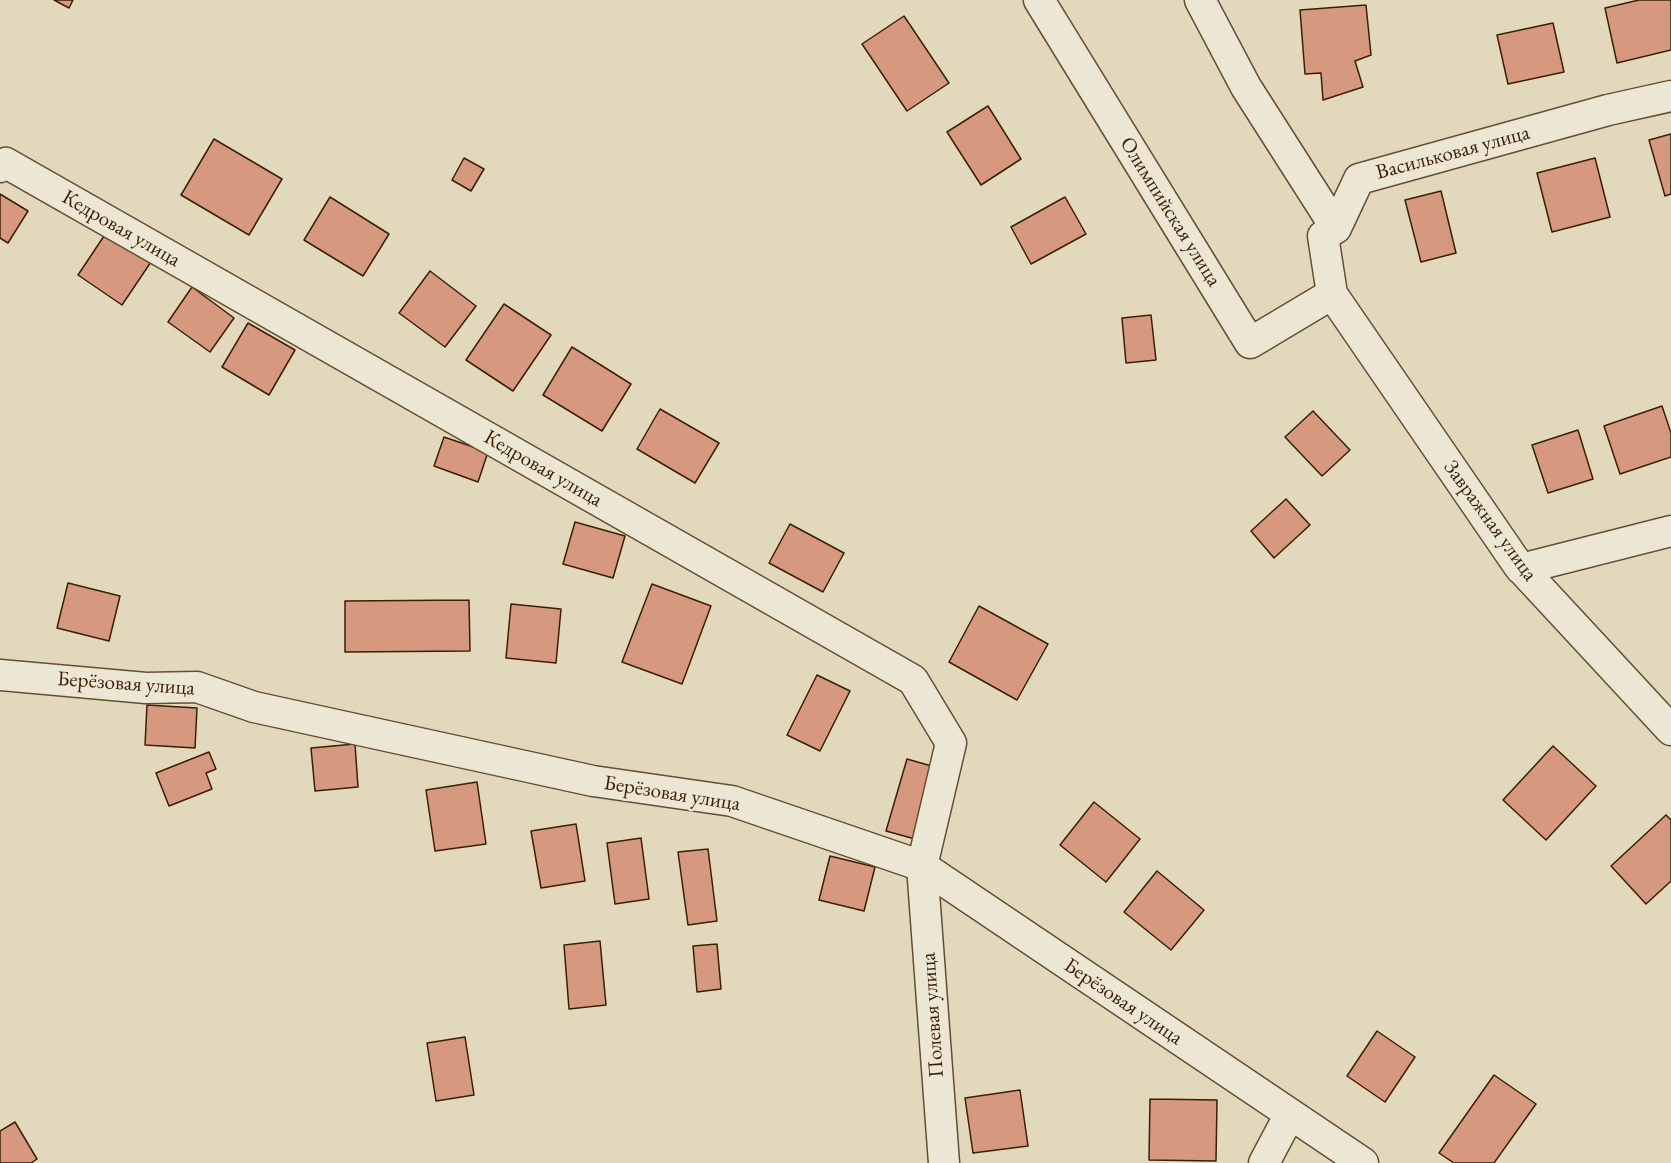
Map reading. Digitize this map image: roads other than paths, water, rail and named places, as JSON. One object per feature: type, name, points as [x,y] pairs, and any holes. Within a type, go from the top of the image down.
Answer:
[{"type":"street","name":"Олимпийская улица","points":[[1039,0],[1250,343],[1332,294]]},
{"type":"street","points":[[1200,0],[1246,87],[1336,228]]},
{"type":"street","name":"Васильковая улица","points":[[1332,294],[1323,236],[1336,228],[1359,179],[1608,110],[1671,96]]},
{"type":"street","name":"Кедровая улица","points":[[0,167],[6,163],[913,680],[951,743],[922,866]]},
{"type":"street","name":"Завражная улица","points":[[1332,294],[1521,569],[1671,730]]},
{"type":"street","points":[[1521,569],[1671,531]]},
{"type":"street","name":"Берёзовая улица","points":[[0,675],[146,688],[197,687],[254,706],[593,782],[732,801],[922,866],[1363,1163]]},
{"type":"street","name":"Полевая улица","points":[[922,866],[944,1163]]},
{"type":"street","points":[[1264,1163],[1290,1114]]}]
